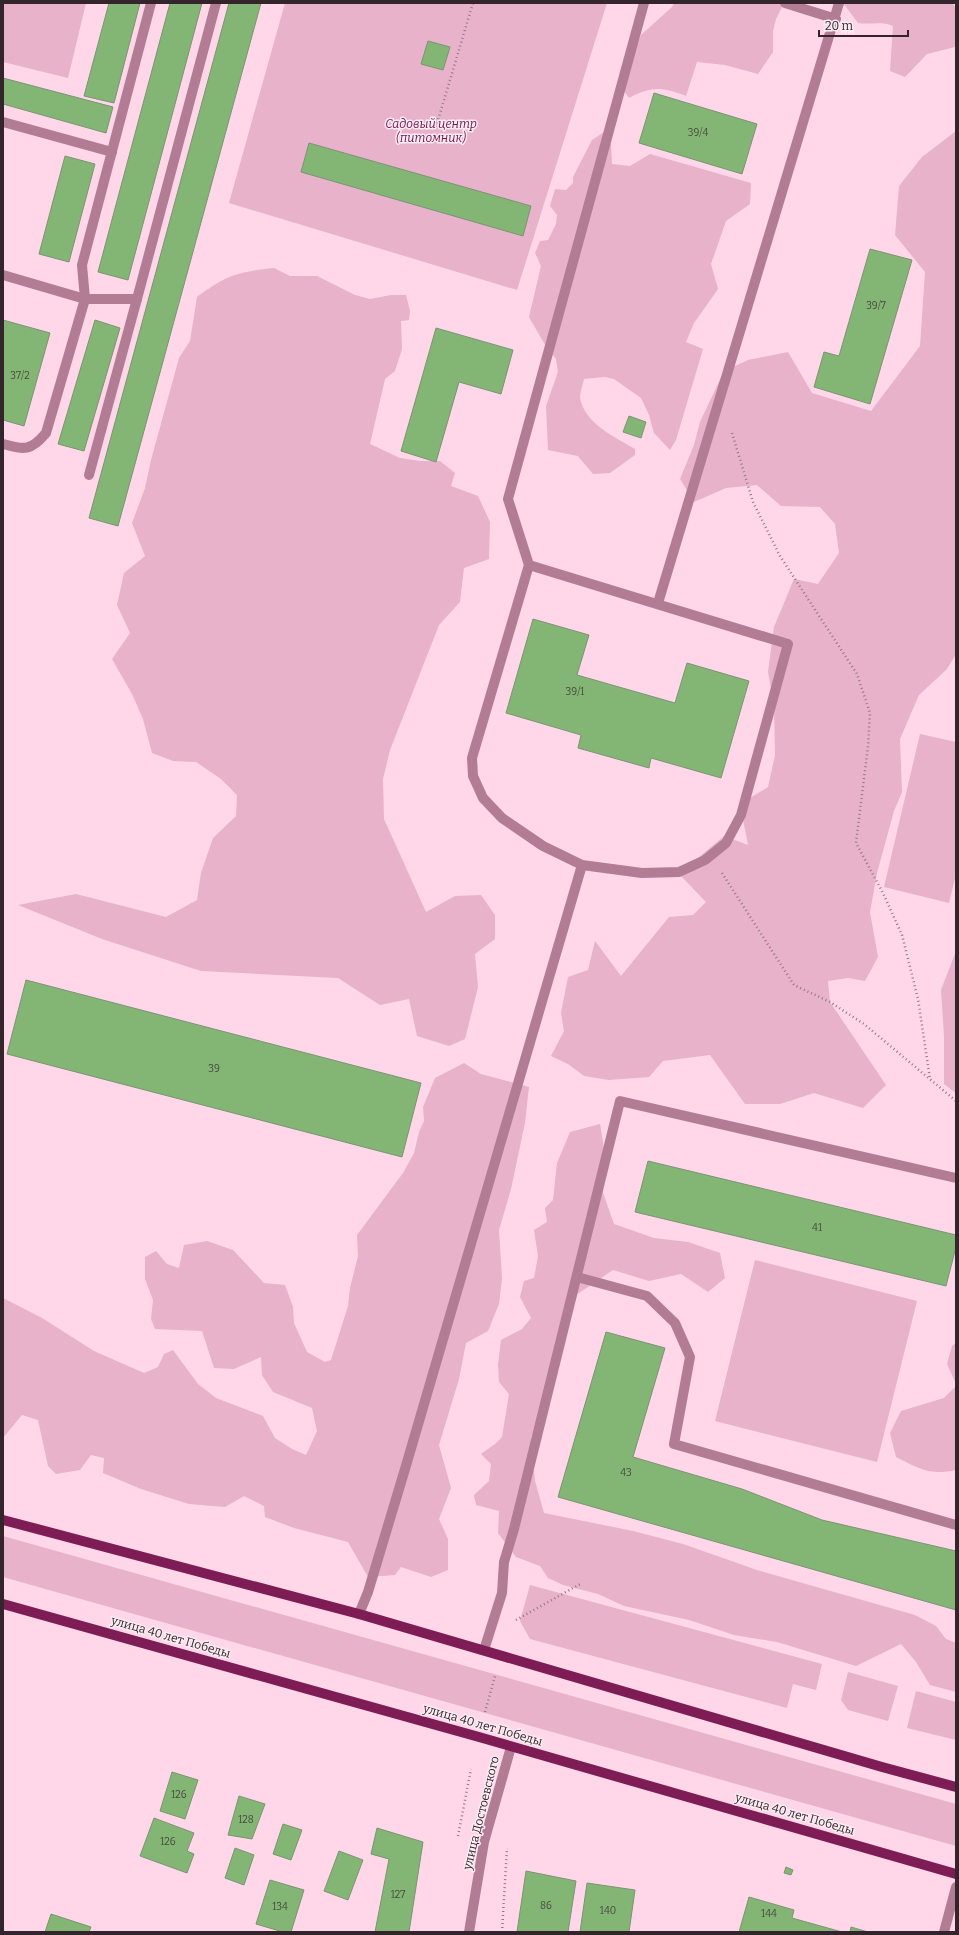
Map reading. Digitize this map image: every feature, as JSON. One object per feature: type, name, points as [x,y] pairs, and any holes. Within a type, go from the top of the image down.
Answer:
[{"type":"main road","points":[[3,1520],[359,1614],[875,1765],[956,1786]]},
{"type":"main road","name":"улица 40 лет Победы","points":[[3,1604],[956,1874]]},
{"type":"street","points":[[3,444],[21,449],[35,445],[46,433],[85,299],[82,265],[151,3]]},
{"type":"street","points":[[89,474],[138,299],[216,3]]},
{"type":"street","points":[[529,565],[658,603],[788,644],[741,816],[726,843],[705,860],[679,872],[642,873],[582,865],[525,836],[502,818],[483,798],[473,776],[472,758],[529,565],[508,499],[644,3]]},
{"type":"street","points":[[785,3],[836,19]]},
{"type":"street","points":[[658,603],[840,3]]},
{"type":"street","points":[[3,122],[112,152]]},
{"type":"street","points":[[3,275],[85,299],[138,299]]},
{"type":"street","points":[[359,1614],[368,1592],[405,1469],[582,865]]},
{"type":"street","points":[[484,1650],[502,1593],[504,1562],[514,1529],[620,1101],[956,1178]]},
{"type":"street","points":[[577,1277],[648,1296],[675,1323],[690,1357],[674,1444],[956,1525]]},
{"type":"street","name":"улица Достоевского","points":[[469,1932],[484,1842],[511,1747]]},
{"type":"street","points":[[944,1932],[956,1887]]},
{"type":"path","points":[[436,127],[473,3]]},
{"type":"path","points":[[731,427],[733,441],[752,502],[780,556],[857,674],[870,713],[868,746],[856,844],[883,893],[902,935],[918,999],[930,1079]]},
{"type":"path","points":[[711,856],[794,985],[830,1002],[864,1024],[956,1101]]},
{"type":"path","points":[[514,1622],[582,1583]]},
{"type":"path","points":[[485,1712],[494,1676]]},
{"type":"path","points":[[458,1836],[471,1769]]},
{"type":"path","points":[[502,1932],[507,1848]]},
{"type":"green space","points":[[3,3],[86,3],[68,78],[3,62]]},
{"type":"green space","name":"Садовый центр (питомник)","points":[[285,3],[607,3],[517,290],[229,203]]},
{"type":"green space","points":[[674,3],[784,3],[776,19],[773,31],[773,52],[758,74],[725,65],[697,62],[686,96],[657,89],[644,91],[629,98],[621,87],[641,35],[672,7]]},
{"type":"green space","points":[[843,3],[953,3],[956,9],[955,47],[927,54],[905,77],[890,71],[893,26],[885,24],[858,23]]},
{"type":"green space","points":[[610,128],[612,164],[630,166],[650,154],[751,183],[750,204],[726,221],[711,264],[718,289],[694,323],[686,342],[703,349],[676,440],[670,450],[654,433],[649,415],[641,398],[614,379],[605,377],[584,379],[580,398],[588,415],[602,429],[635,449],[635,455],[610,473],[593,474],[578,456],[548,450],[546,406],[558,372],[556,359],[544,343],[529,317],[541,266],[535,253],[540,241],[548,240],[556,224],[557,215],[550,206],[555,189],[566,190],[573,183],[573,177],[592,140]]},
{"type":"green space","points":[[956,131],[956,654],[947,669],[919,695],[900,739],[902,792],[894,811],[877,873],[870,912],[878,957],[865,981],[848,978],[828,981],[830,1002],[886,1085],[863,1108],[814,1093],[780,1104],[745,1104],[710,1055],[663,1061],[649,1077],[609,1080],[584,1076],[568,1064],[551,1056],[564,1031],[561,1013],[568,977],[588,970],[595,941],[621,976],[669,917],[693,915],[706,902],[679,874],[724,836],[748,845],[740,804],[768,787],[775,755],[774,705],[768,672],[774,627],[794,579],[818,584],[839,553],[835,524],[820,507],[781,506],[757,485],[726,488],[694,502],[680,479],[694,445],[700,422],[724,371],[748,360],[788,352],[812,393],[871,411],[920,346],[925,272],[895,235],[899,186],[922,157]]},
{"type":"green space","points":[[274,268],[290,276],[317,276],[355,295],[370,299],[391,295],[406,295],[410,311],[409,320],[401,321],[402,349],[395,371],[385,379],[370,444],[400,458],[420,461],[440,461],[455,473],[451,486],[478,496],[490,522],[489,559],[464,568],[460,602],[439,625],[390,750],[383,779],[384,819],[426,912],[455,896],[481,895],[495,915],[495,939],[475,954],[478,987],[465,1039],[449,1046],[417,1036],[409,999],[380,1005],[338,978],[201,971],[102,939],[18,905],[76,894],[166,917],[197,900],[201,873],[213,838],[236,816],[237,795],[221,779],[196,762],[173,761],[152,753],[143,719],[132,694],[112,659],[130,633],[117,605],[124,573],[145,556],[132,523],[145,488],[151,460],[179,358],[190,341],[197,297],[225,279],[241,273]]},
{"type":"green space","points":[[920,734],[956,742],[956,874],[949,903],[884,887]]},
{"type":"green space","points":[[956,951],[956,1093],[944,1084],[944,1036],[941,990]]},
{"type":"green space","points":[[464,1063],[481,1074],[529,1087],[525,1123],[511,1189],[499,1230],[502,1278],[499,1304],[488,1331],[466,1343],[459,1379],[439,1445],[451,1488],[439,1519],[448,1539],[448,1570],[431,1577],[401,1567],[395,1575],[368,1577],[348,1542],[294,1528],[265,1517],[264,1506],[244,1496],[225,1507],[189,1504],[141,1489],[103,1473],[104,1458],[91,1455],[80,1470],[56,1474],[48,1466],[38,1420],[22,1415],[3,1438],[3,1298],[42,1318],[94,1351],[144,1373],[158,1367],[164,1354],[173,1350],[198,1384],[216,1398],[263,1416],[275,1438],[292,1449],[306,1455],[317,1431],[312,1408],[273,1392],[262,1375],[261,1357],[234,1369],[214,1368],[202,1331],[155,1329],[151,1319],[153,1300],[145,1279],[145,1257],[156,1251],[167,1264],[179,1268],[184,1245],[207,1241],[233,1250],[264,1283],[285,1285],[293,1307],[294,1323],[307,1352],[325,1362],[331,1360],[348,1306],[350,1288],[358,1256],[357,1235],[403,1173],[414,1153],[419,1132],[424,1121],[423,1107],[435,1078]]},
{"type":"green space","points":[[600,1124],[606,1161],[602,1190],[614,1224],[654,1238],[688,1242],[720,1253],[725,1278],[708,1292],[681,1274],[649,1281],[613,1270],[576,1295],[531,1438],[535,1481],[544,1513],[633,1531],[683,1544],[757,1570],[915,1615],[936,1626],[946,1639],[956,1643],[956,1692],[930,1685],[916,1662],[901,1644],[856,1666],[777,1642],[734,1635],[689,1620],[624,1606],[598,1594],[563,1585],[548,1578],[540,1566],[516,1557],[498,1533],[499,1511],[476,1505],[474,1495],[489,1481],[491,1464],[481,1454],[502,1437],[509,1394],[499,1382],[498,1365],[501,1340],[522,1329],[531,1318],[520,1297],[524,1281],[534,1278],[538,1256],[534,1230],[547,1222],[545,1208],[553,1200],[557,1163],[570,1132]]},
{"type":"green space","points":[[755,1260],[917,1301],[877,1462],[715,1421]]},
{"type":"green space","points":[[956,1343],[956,1384],[947,1364],[952,1346]]},
{"type":"green space","points":[[956,1386],[956,1470],[939,1472],[924,1470],[896,1457],[890,1433],[901,1411],[944,1398]]},
{"type":"green space","points":[[3,1536],[956,1804],[956,1846],[3,1577]]},
{"type":"green space","points":[[530,1585],[822,1664],[816,1690],[793,1684],[787,1708],[530,1639],[520,1621]]},
{"type":"green space","points":[[848,1672],[898,1686],[888,1721],[848,1710],[841,1700]]},
{"type":"green space","points":[[916,1691],[956,1702],[956,1740],[907,1728]]},
{"type":"building","points":[[109,3],[140,3],[114,103],[84,96]]},
{"type":"building","points":[[170,3],[202,3],[128,280],[98,272]]},
{"type":"building","points":[[229,3],[261,3],[118,526],[89,518]]},
{"type":"building","points":[[428,41],[450,47],[443,70],[421,64]]},
{"type":"building","points":[[3,78],[113,107],[106,133],[3,104]]},
{"type":"building","points":[[654,93],[757,124],[742,174],[639,143]]},
{"type":"building","points":[[309,143],[531,206],[523,236],[301,172]]},
{"type":"building","points":[[65,156],[95,164],[69,262],[39,254]]},
{"type":"building","points":[[870,249],[912,260],[870,404],[814,387],[824,352],[839,356]]},
{"type":"building","points":[[3,320],[50,333],[24,426],[3,420]]},
{"type":"building","points":[[95,320],[120,328],[84,451],[58,444]]},
{"type":"building","points":[[436,328],[513,350],[501,394],[459,382],[436,462],[401,451]]},
{"type":"building","points":[[629,416],[646,422],[641,438],[623,432]]},
{"type":"building","points":[[533,619],[589,635],[577,675],[675,703],[687,663],[749,681],[721,778],[651,758],[649,768],[578,748],[581,735],[506,713]]},
{"type":"building","points":[[26,980],[421,1083],[402,1157],[7,1054]]},
{"type":"building","points":[[648,1161],[956,1235],[956,1247],[946,1286],[635,1212]]},
{"type":"building","points":[[606,1332],[665,1348],[633,1457],[742,1489],[822,1520],[956,1551],[956,1610],[558,1497]]},
{"type":"building","points":[[172,1772],[198,1780],[185,1819],[160,1811]]},
{"type":"building","points":[[239,1796],[265,1804],[252,1839],[228,1835]]},
{"type":"building","points":[[154,1818],[194,1833],[187,1851],[194,1854],[187,1873],[140,1856]]},
{"type":"building","points":[[283,1824],[302,1830],[291,1860],[273,1854]]},
{"type":"building","points":[[377,1828],[423,1842],[409,1932],[375,1932],[389,1859],[371,1854]]},
{"type":"building","points":[[235,1848],[254,1855],[244,1885],[225,1878]]},
{"type":"building","points":[[339,1851],[363,1860],[348,1900],[324,1891]]},
{"type":"building","points":[[786,1867],[793,1870],[791,1875],[784,1873]]},
{"type":"building","points":[[526,1871],[576,1881],[568,1932],[517,1932]]},
{"type":"building","points":[[270,1880],[304,1890],[291,1932],[283,1932],[256,1924]]},
{"type":"building","points":[[587,1883],[635,1890],[629,1932],[580,1932]]},
{"type":"building","points":[[749,1897],[794,1910],[792,1918],[842,1932],[739,1932]]},
{"type":"building","points":[[51,1914],[91,1927],[89,1932],[45,1932]]},
{"type":"building","points":[[851,1927],[868,1932],[850,1932]]}]
